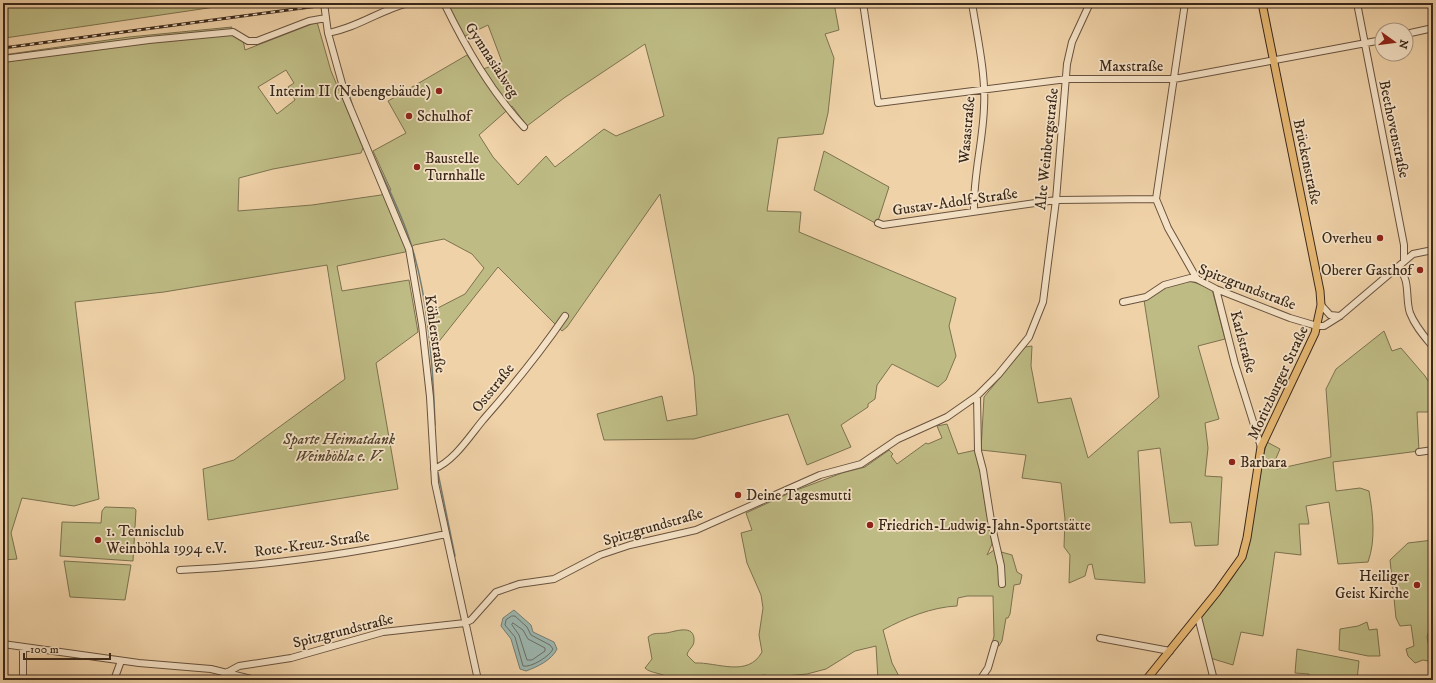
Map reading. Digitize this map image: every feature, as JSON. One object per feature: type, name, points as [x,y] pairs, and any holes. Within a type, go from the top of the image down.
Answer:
[{"type":"main road","name":"Brückenstraße","points":[[1262,3],[1320,290],[1321,305],[1317,326]]},
{"type":"main road","name":"Moritzburger Straße","points":[[1146,680],[1198,617],[1236,567],[1245,548],[1261,447],[1317,326]]},
{"type":"street","name":"Köhlerstraße","points":[[324,3],[328,33],[346,98],[409,249],[422,325],[430,397],[434,469],[446,534],[478,680]]},
{"type":"street","points":[[328,33],[348,28],[374,15],[408,3]]},
{"type":"street","name":"Gymnasialweg","points":[[444,3],[456,30],[482,74],[505,106],[524,126]]},
{"type":"street","name":"Maxstraße","points":[[862,3],[878,103],[1067,79],[1174,79],[1273,62],[1374,42]]},
{"type":"street","name":"Wasastraße","points":[[972,3],[984,89],[984,107],[978,151],[974,211]]},
{"type":"street","name":"Alte Weinbergstraße","points":[[1043,302],[1056,200],[1067,79],[1067,64],[1072,42],[1090,3]]},
{"type":"street","points":[[1185,3],[1156,199],[1168,228],[1197,279]]},
{"type":"street","name":"Beethovenstraße","points":[[1357,3],[1404,245],[1404,261]]},
{"type":"street","points":[[3,59],[133,42],[234,32],[248,40],[257,41],[309,21],[326,18]]},
{"type":"street","points":[[1414,32],[1433,28]]},
{"type":"street","name":"Gustav-Adolf-Straße","points":[[878,223],[883,225],[900,224],[969,214],[974,211],[1056,200],[1156,199]]},
{"type":"street","points":[[1404,261],[1413,254],[1433,250]]},
{"type":"street","name":"Moritzburger Straße","points":[[1317,326],[1327,325],[1340,316],[1398,269],[1404,261]]},
{"type":"street","points":[[1398,269],[1404,275],[1410,312],[1414,322],[1433,347]]},
{"type":"street","name":"Spitzgrundstraße","points":[[1123,302],[1146,297],[1164,285],[1190,278],[1197,279],[1216,289],[1290,318],[1317,326]]},
{"type":"street","name":"Karlstraße","points":[[1216,289],[1235,364],[1261,447]]},
{"type":"street","name":"Spitzgrundstraße","points":[[228,672],[239,666],[291,658],[383,632],[465,623],[472,620],[496,592],[519,584],[554,579],[600,555],[630,545],[696,530],[820,475],[861,464],[898,439],[947,417],[977,396],[998,375],[1029,337],[1043,302]]},
{"type":"street","points":[[1321,305],[1330,315],[1340,316]]},
{"type":"street","name":"Oststraße","points":[[434,469],[442,466],[468,439],[514,384],[565,316]]},
{"type":"street","points":[[977,396],[978,452],[984,470],[992,527],[1001,566],[1002,584]]},
{"type":"street","points":[[1419,452],[1433,450]]},
{"type":"street","name":"Rote-Kreuz-Straße","points":[[180,570],[262,565],[382,547],[446,534]]},
{"type":"street","points":[[1198,617],[1214,680]]},
{"type":"street","points":[[1100,638],[1170,651]]},
{"type":"street","points":[[3,644],[121,661],[211,669],[256,680]]},
{"type":"street","points":[[980,680],[988,668],[995,644]]},
{"type":"street","points":[[23,648],[23,680]]},
{"type":"street","points":[[114,680],[121,661]]},
{"type":"green space","points":[[3,3],[242,3],[5,38]]},
{"type":"green space","name":"Sparte Heimatdank Weinböhla e. V.","points":[[441,3],[752,3],[753,5],[773,3],[834,3],[839,30],[825,34],[834,58],[828,113],[823,134],[778,138],[767,211],[801,212],[799,232],[956,298],[949,326],[956,356],[946,380],[938,387],[892,364],[877,385],[875,399],[868,404],[868,407],[841,425],[851,447],[807,465],[788,414],[694,439],[604,440],[597,414],[662,396],[667,421],[697,415],[694,376],[660,194],[567,327],[562,331],[498,267],[433,349],[430,312],[465,294],[484,268],[472,254],[444,239],[414,245],[405,252],[337,266],[342,291],[409,280],[418,332],[376,363],[398,489],[208,520],[203,469],[234,460],[345,379],[327,265],[164,292],[75,302],[99,499],[74,506],[22,498],[11,533],[17,559],[3,560],[3,55],[129,37],[232,27],[229,34],[243,40],[245,50],[317,22],[331,71],[363,148],[361,153],[273,169],[239,178],[238,211],[312,205],[381,195],[391,190],[373,151],[406,133],[388,101],[467,55],[478,71],[502,62],[488,25],[459,39]],"holes":[[[645,44],[664,116],[616,136],[604,129],[555,167],[546,156],[518,185],[493,157],[479,135],[512,106],[527,126],[564,98]],[[286,70],[294,83],[288,87],[295,100],[277,114],[258,87]]]},
{"type":"green space","points":[[824,151],[889,187],[877,224],[814,190]]},
{"type":"green space","points":[[1188,280],[1212,289],[1225,339],[1198,346],[1219,419],[1205,423],[1208,448],[1205,476],[1222,477],[1218,545],[1195,546],[1191,522],[1170,523],[1160,448],[1138,451],[1145,583],[1095,579],[1092,564],[1088,565],[1085,576],[1069,583],[1070,555],[1064,547],[1065,519],[1061,483],[1022,478],[1026,455],[981,450],[984,397],[1025,347],[1032,346],[1031,366],[1038,403],[1071,398],[1088,458],[1159,397],[1144,300],[1163,288]]},
{"type":"green space","points":[[1384,331],[1392,351],[1401,348],[1425,376],[1433,389],[1433,412],[1417,412],[1419,451],[1333,462],[1336,491],[1360,488],[1369,491],[1373,518],[1373,536],[1371,554],[1368,562],[1338,564],[1329,502],[1306,506],[1309,524],[1299,524],[1301,555],[1275,552],[1263,636],[1241,632],[1233,665],[1210,658],[1201,618],[1235,574],[1249,545],[1267,442],[1280,449],[1274,463],[1277,469],[1331,457],[1326,389],[1336,369]]},
{"type":"green space","name":"Friedrich-Ludwig-Jahn-Sportstätte","points":[[947,424],[958,454],[976,450],[981,472],[992,544],[987,555],[994,550],[1012,555],[1017,572],[1022,575],[1020,584],[1014,585],[1010,614],[1008,618],[1006,618],[1002,641],[999,646],[992,644],[994,636],[993,596],[967,596],[958,598],[957,606],[938,608],[928,611],[900,621],[883,630],[892,663],[901,680],[878,680],[876,646],[855,651],[826,669],[807,674],[774,677],[764,675],[735,680],[672,680],[645,668],[652,659],[648,637],[654,634],[679,630],[688,630],[693,635],[694,643],[687,655],[695,663],[740,667],[749,665],[756,660],[762,652],[759,635],[763,608],[761,595],[747,563],[741,533],[752,530],[746,513],[794,491],[842,473],[865,467],[889,450],[893,454],[891,456],[897,464],[926,443],[928,444],[942,438],[937,426]]},
{"type":"green space","name":"1. Tennisclub Weinböhla 1994 e.V.","points":[[105,507],[134,508],[136,510],[133,561],[60,556],[62,522],[101,523],[102,511]]},
{"type":"green space","points":[[1433,540],[1433,627],[1429,630],[1427,637],[1429,648],[1433,648],[1433,662],[1423,660],[1415,663],[1408,656],[1406,649],[1414,646],[1411,625],[1400,626],[1396,618],[1390,560],[1408,543]]},
{"type":"green space","points":[[64,561],[131,565],[125,600],[70,597]]},
{"type":"green space","points":[[1367,622],[1369,630],[1377,629],[1380,656],[1368,656],[1339,650],[1340,629],[1358,626]]},
{"type":"green space","points":[[1297,649],[1359,661],[1357,680],[1309,680],[1309,674],[1295,673]]},
{"type":"water","points":[[514,610],[531,625],[533,632],[554,642],[557,649],[548,660],[526,671],[520,669],[511,639],[501,626],[503,618]]},
{"type":"waterway","points":[[348,91],[353,107]]},
{"type":"waterway","points":[[371,151],[404,224],[415,257],[425,304],[431,354],[435,425]]},
{"type":"waterway","points":[[438,473],[455,556]]},
{"type":"railway","points":[[3,48],[341,3]]},
{"type":"place","name":"Interim II (Nebengebäude)","points":[[439,91]]},
{"type":"place","name":"Schulhof","points":[[409,116]]},
{"type":"place","name":"Baustelle Turnhalle","points":[[417,167]]},
{"type":"place","name":"Overheu","points":[[1380,238]]},
{"type":"place","name":"Oberer Gasthof","points":[[1420,270]]},
{"type":"place","name":"Barbara","points":[[1232,462]]},
{"type":"place","name":"Deine Tagesmutti","points":[[738,495]]},
{"type":"place","name":"Friedrich-Ludwig-Jahn-Sportstätte","points":[[870,525]]},
{"type":"place","name":"1. Tennisclub Weinböhla 1994 e.V.","points":[[98,540]]},
{"type":"place","name":"Heiliger Geist Kirche","points":[[1417,585]]}]
